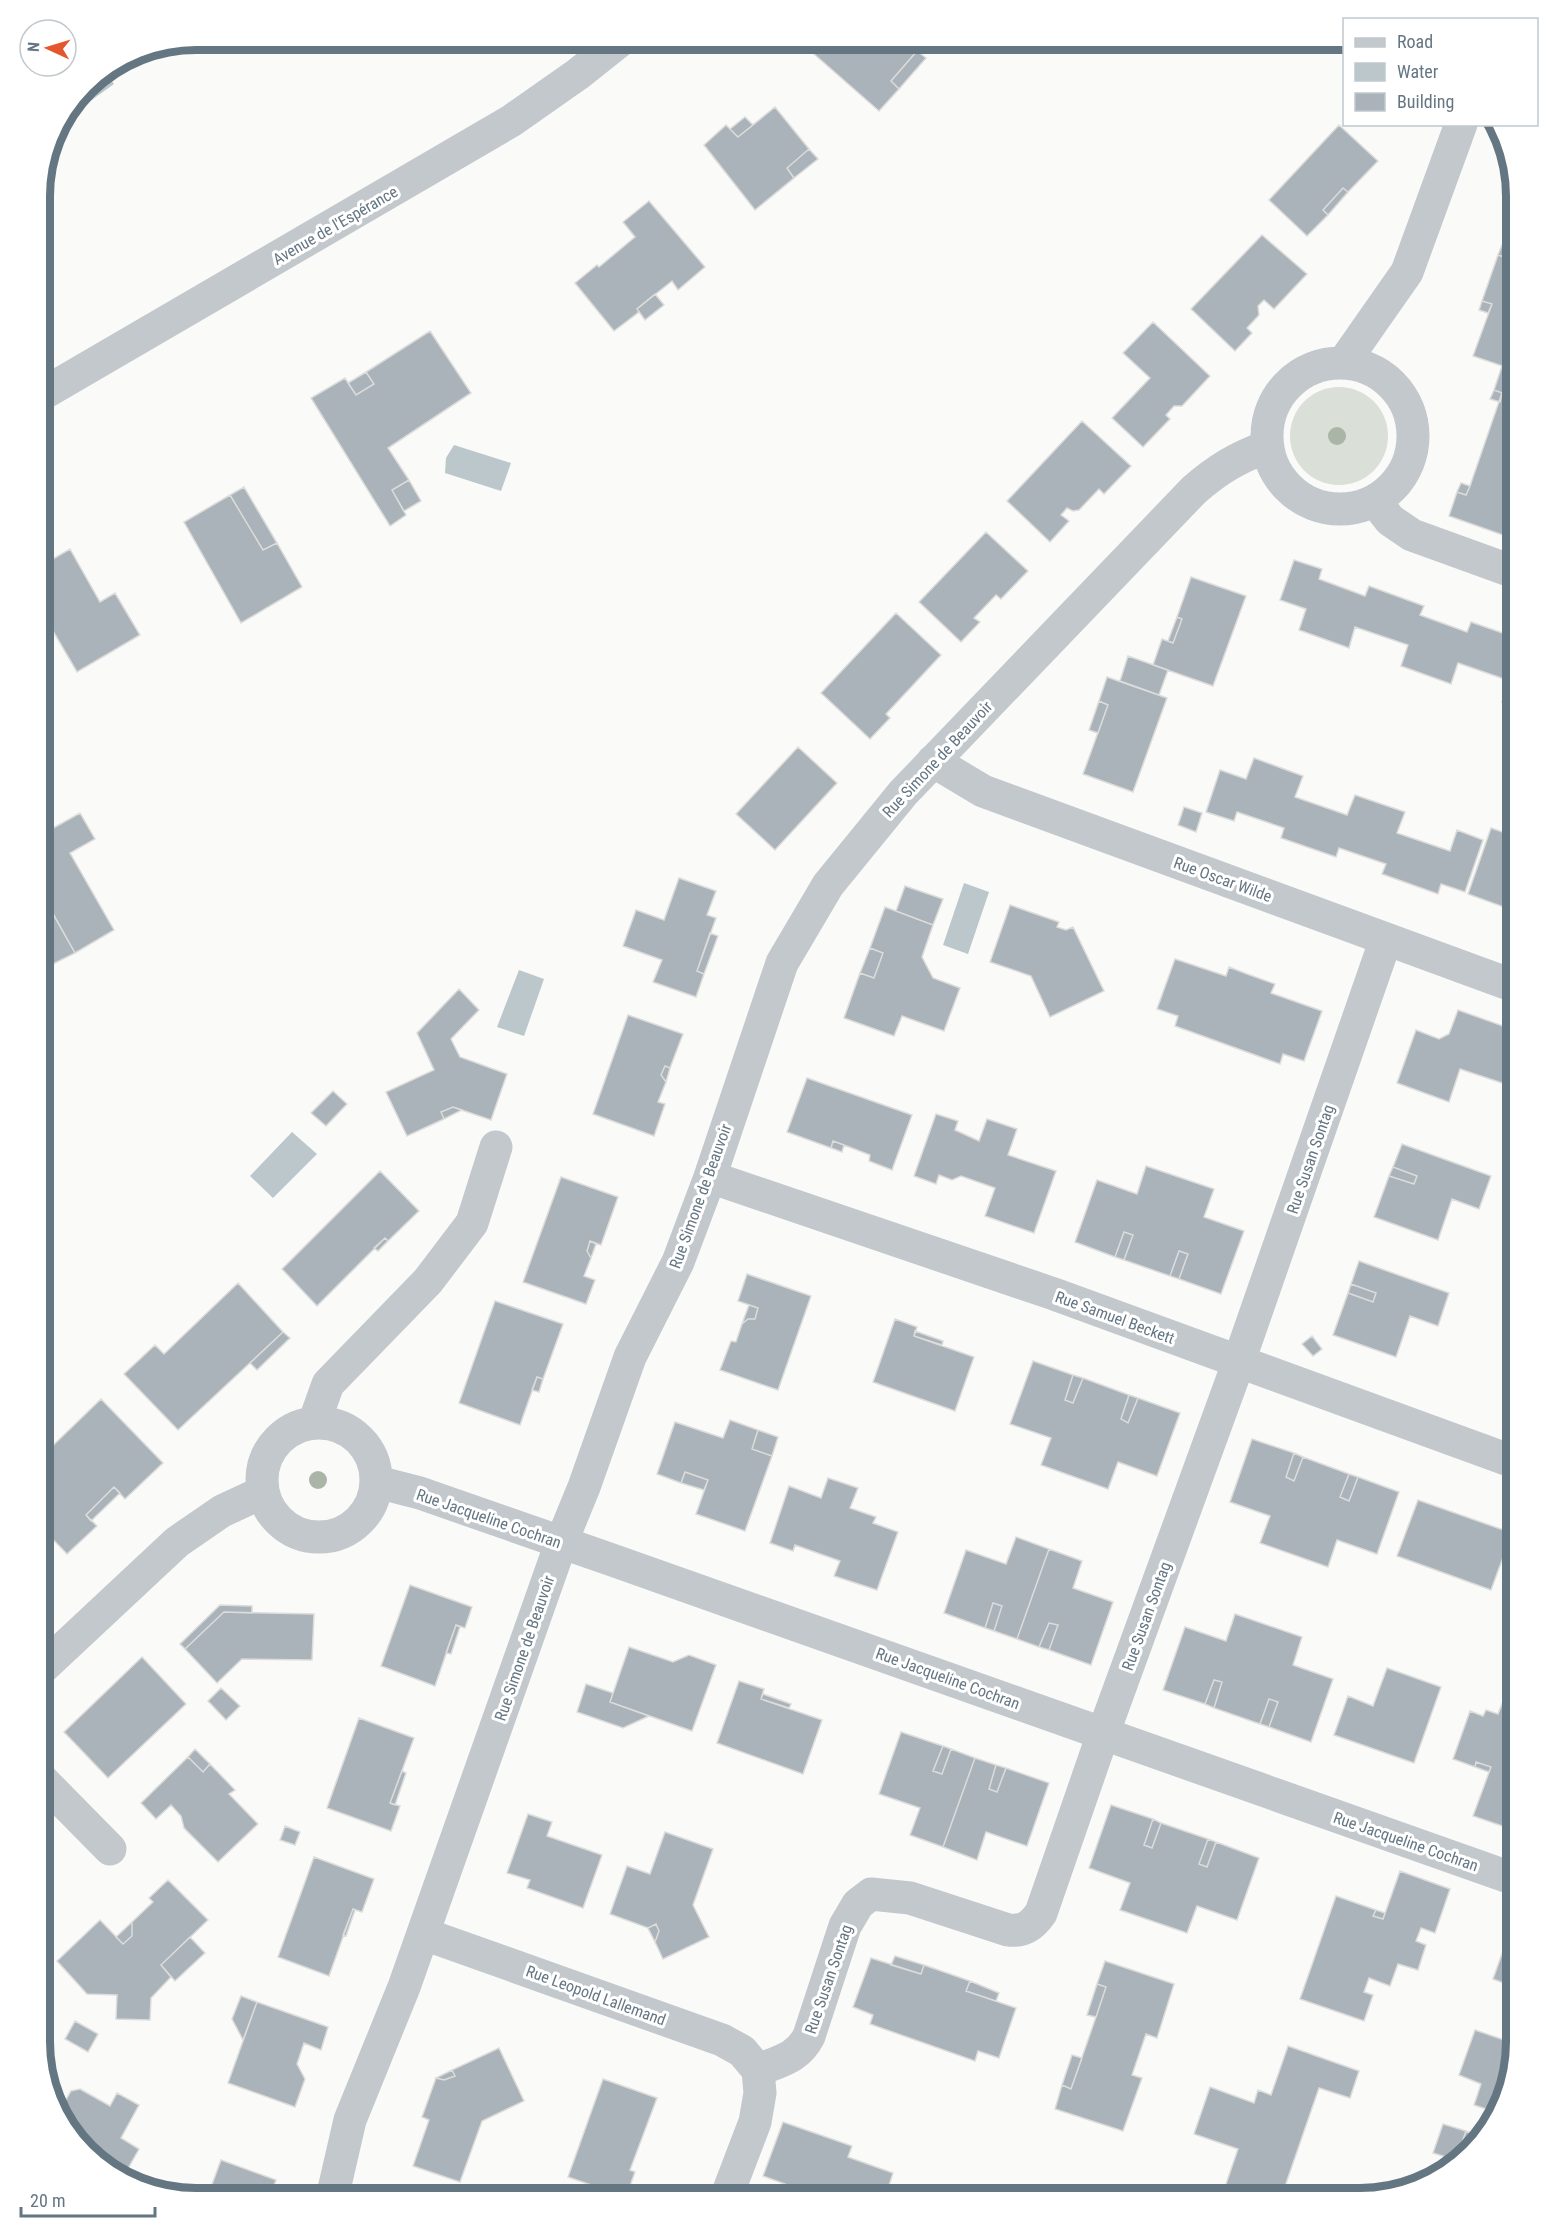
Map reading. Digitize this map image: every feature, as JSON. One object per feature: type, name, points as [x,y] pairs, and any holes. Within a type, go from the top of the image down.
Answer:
[{"type":"street","name":"Avenue de l'Espérance","points":[[50,390],[511,121],[608,50]]},
{"type":"street","points":[[1344,362],[1407,272],[1460,126]]},
{"type":"street","points":[[1344,362],[1365,366],[1386,378],[1402,396],[1412,418],[1414,443],[1407,466],[1394,486],[1375,501],[1353,509],[1330,509],[1307,502],[1287,488],[1274,470],[1266,447],[1266,425],[1272,405],[1284,386],[1300,373],[1320,364],[1344,362]]},
{"type":"street","name":"Rue Simone de Beauvoir","points":[[335,2187],[350,2120],[424,1934],[561,1543],[584,1487],[630,1357],[678,1262],[710,1177],[782,963],[828,885],[903,793],[933,761],[1194,490],[1215,471],[1237,458],[1266,447]]},
{"type":"street","points":[[1375,501],[1390,520],[1412,535],[1506,569]]},
{"type":"street","name":"Rue Oscar Wilde","points":[[933,761],[983,791],[1506,983]]},
{"type":"street","name":"Rue Susan Sontag","points":[[758,2070],[795,2055],[803,2048],[809,2037],[845,1926],[858,1904],[872,1894],[910,1898],[1008,1930],[1017,1931],[1034,1923],[1041,1913],[1103,1734],[1239,1361],[1386,939]]},
{"type":"street","points":[[314,1423],[328,1384],[428,1281],[472,1223],[496,1146]]},
{"type":"street","name":"Rue Samuel Beckett","points":[[710,1177],[1054,1294],[1506,1459]]},
{"type":"street","points":[[314,1423],[334,1424],[351,1432],[365,1445],[374,1463],[376,1482],[373,1500],[364,1516],[350,1528],[333,1536],[315,1537],[297,1533],[282,1523],[270,1509],[263,1492],[262,1472],[268,1454],[279,1438],[296,1428],[314,1423]]},
{"type":"street","name":"Rue Jacqueline Cochran","points":[[376,1482],[420,1493],[1506,1876]]},
{"type":"street","points":[[50,1661],[177,1542],[222,1511],[263,1492]]},
{"type":"street","points":[[50,1788],[110,1849]]},
{"type":"street","name":"Rue Leopold Lallemand","points":[[424,1934],[722,2040],[742,2051],[758,2070]]},
{"type":"street","points":[[730,2187],[755,2122],[760,2093],[758,2070]]},
{"type":"shaded area","points":[[1339,387],[1358,391],[1374,401],[1384,417],[1388,436],[1384,455],[1374,471],[1358,481],[1339,485],[1320,481],[1304,471],[1294,455],[1290,436],[1294,417],[1304,401],[1320,391]]},
{"type":"water","points":[[110,78],[114,84],[77,111],[92,92]]},
{"type":"water","points":[[454,445],[511,463],[501,491],[445,473],[446,458]]},
{"type":"water","points":[[964,883],[989,892],[968,954],[943,945]]},
{"type":"water","points":[[519,970],[544,979],[524,1036],[497,1027]]},
{"type":"water","points":[[292,1132],[317,1154],[273,1198],[250,1176]]},
{"type":"building","points":[[809,50],[917,51],[891,81],[899,89],[879,111]]},
{"type":"building","points":[[917,51],[926,58],[899,89],[891,81]]},
{"type":"building","points":[[775,107],[809,149],[787,168],[794,178],[755,210],[704,145],[726,125],[738,137]]},
{"type":"building","points":[[745,117],[753,125],[738,137],[730,129]]},
{"type":"building","points":[[1339,125],[1378,161],[1348,192],[1343,188],[1323,210],[1328,215],[1307,236],[1269,200]]},
{"type":"building","points":[[809,149],[818,159],[794,178],[787,168]]},
{"type":"building","points":[[1343,188],[1348,192],[1328,215],[1323,210]]},
{"type":"building","points":[[649,201],[705,267],[678,290],[672,281],[637,309],[639,312],[614,331],[575,283],[597,265],[599,267],[635,237],[623,222]]},
{"type":"building","points":[[1262,235],[1307,274],[1274,309],[1264,300],[1258,306],[1259,315],[1247,328],[1252,333],[1235,351],[1191,309]]},
{"type":"building","points":[[1502,245],[1506,247],[1506,258],[1498,255]]},
{"type":"building","points":[[1498,255],[1506,258],[1506,367],[1473,356],[1492,304],[1482,301]]},
{"type":"building","points":[[655,294],[664,305],[645,320],[637,309]]},
{"type":"building","points":[[1482,301],[1492,304],[1488,313],[1479,310]]},
{"type":"building","points":[[1153,322],[1210,376],[1182,406],[1174,406],[1166,415],[1170,419],[1143,447],[1112,418],[1150,378],[1123,353]]},
{"type":"building","points":[[430,331],[471,393],[388,448],[409,480],[392,490],[406,515],[390,526],[311,398],[345,378],[356,395],[374,384],[366,372]]},
{"type":"building","points":[[1502,366],[1506,367],[1506,536],[1449,516],[1457,492],[1466,495],[1470,486],[1502,393],[1494,390]]},
{"type":"building","points":[[366,372],[374,384],[356,395],[348,383]]},
{"type":"building","points":[[1494,390],[1502,393],[1500,402],[1490,399]]},
{"type":"building","points":[[1082,421],[1131,466],[1104,494],[1099,489],[1079,510],[1073,511],[1067,508],[1061,515],[1069,521],[1050,542],[1007,501]]},
{"type":"building","points":[[409,480],[421,501],[404,511],[392,490]]},
{"type":"building","points":[[1461,483],[1470,486],[1466,495],[1457,492]]},
{"type":"building","points":[[244,487],[277,543],[263,550],[230,495]]},
{"type":"building","points":[[230,495],[263,550],[277,543],[302,587],[241,623],[184,522]]},
{"type":"building","points":[[986,532],[1028,571],[1001,599],[996,595],[974,618],[980,622],[961,642],[919,602]]},
{"type":"building","points":[[70,549],[100,602],[115,593],[140,635],[77,672],[50,626],[50,561]]},
{"type":"building","points":[[1294,560],[1322,569],[1319,579],[1365,596],[1369,586],[1424,606],[1420,615],[1467,632],[1471,622],[1506,634],[1506,680],[1458,663],[1451,684],[1401,666],[1408,645],[1355,627],[1349,648],[1299,630],[1306,609],[1280,600]]},
{"type":"building","points":[[1191,577],[1246,596],[1213,686],[1153,665],[1162,639],[1173,643],[1182,619],[1177,617]]},
{"type":"building","points":[[896,613],[941,655],[886,714],[890,718],[870,739],[821,693]]},
{"type":"building","points":[[1177,617],[1182,619],[1173,643],[1168,641]]},
{"type":"building","points":[[1128,656],[1168,670],[1159,695],[1120,681]]},
{"type":"building","points":[[1107,677],[1167,698],[1133,792],[1083,774],[1108,705],[1099,701]]},
{"type":"building","points":[[1506,692],[1506,703],[1502,702]]},
{"type":"building","points":[[1099,701],[1108,705],[1098,733],[1089,730]]},
{"type":"building","points":[[798,747],[837,783],[775,850],[736,814]]},
{"type":"building","points":[[1254,758],[1303,776],[1295,797],[1347,815],[1355,795],[1405,812],[1397,833],[1450,851],[1457,830],[1483,840],[1465,892],[1441,884],[1438,894],[1382,874],[1386,864],[1339,848],[1336,857],[1281,838],[1284,828],[1237,812],[1234,821],[1206,812],[1220,770],[1246,779]]},
{"type":"building","points":[[1184,807],[1202,813],[1196,832],[1178,825]]},
{"type":"building","points":[[80,813],[95,839],[70,853],[114,930],[75,953],[50,908],[50,830]]},
{"type":"building","points":[[1491,828],[1506,833],[1506,911],[1504,907],[1468,894]]},
{"type":"building","points":[[679,878],[716,891],[707,915],[716,918],[697,971],[704,974],[696,997],[653,982],[662,960],[623,946],[636,910],[664,920]]},
{"type":"building","points":[[905,886],[943,899],[933,925],[896,911]]},
{"type":"building","points":[[1010,905],[1059,922],[1057,927],[1066,930],[1073,927],[1104,991],[1050,1017],[1031,976],[990,962]]},
{"type":"building","points":[[885,907],[933,925],[922,957],[933,978],[960,988],[944,1031],[902,1016],[894,1036],[844,1018],[860,973],[874,978],[883,953],[870,948]]},
{"type":"building","points":[[54,916],[75,953],[51,965],[50,963],[50,918]]},
{"type":"building","points":[[710,933],[718,936],[704,974],[697,971]]},
{"type":"building","points":[[870,948],[883,953],[874,978],[860,973]]},
{"type":"building","points":[[1175,959],[1226,976],[1229,967],[1275,984],[1271,993],[1322,1011],[1304,1061],[1283,1054],[1280,1064],[1175,1026],[1178,1016],[1157,1009]]},
{"type":"building","points":[[459,989],[479,1010],[451,1039],[460,1057],[507,1074],[491,1120],[453,1107],[441,1112],[444,1119],[407,1136],[386,1092],[434,1070],[417,1033]]},
{"type":"building","points":[[1458,1010],[1506,1027],[1506,1072],[1502,1083],[1460,1069],[1449,1102],[1397,1083],[1416,1030],[1439,1039],[1449,1034]]},
{"type":"building","points":[[628,1015],[683,1034],[670,1068],[665,1066],[661,1075],[666,1082],[658,1102],[665,1104],[654,1136],[593,1114]]},
{"type":"building","points":[[665,1066],[670,1068],[666,1082],[661,1075]]},
{"type":"building","points":[[807,1078],[912,1115],[892,1170],[869,1161],[870,1155],[833,1141],[831,1148],[787,1132]]},
{"type":"building","points":[[333,1091],[347,1104],[326,1126],[311,1113]]},
{"type":"building","points":[[453,1107],[462,1110],[444,1119],[441,1112]]},
{"type":"building","points":[[936,1114],[958,1121],[955,1130],[979,1141],[987,1119],[1017,1129],[1008,1155],[1056,1171],[1034,1233],[985,1216],[995,1188],[961,1176],[952,1180],[939,1175],[936,1184],[914,1176]]},
{"type":"building","points":[[833,1141],[844,1145],[842,1152],[831,1148]]},
{"type":"building","points":[[1402,1144],[1491,1176],[1479,1209],[1452,1199],[1438,1240],[1374,1217],[1389,1176],[1414,1184],[1417,1176],[1393,1167]]},
{"type":"building","points":[[1146,1166],[1214,1189],[1204,1217],[1244,1231],[1221,1294],[1179,1279],[1188,1254],[1179,1251],[1170,1276],[1124,1260],[1133,1235],[1124,1232],[1115,1257],[1075,1242],[1097,1180],[1137,1194]]},
{"type":"building","points":[[1393,1167],[1417,1176],[1414,1184],[1389,1176]]},
{"type":"building","points":[[380,1171],[419,1211],[388,1241],[385,1238],[317,1306],[282,1269]]},
{"type":"building","points":[[561,1177],[618,1197],[601,1245],[590,1241],[587,1251],[591,1258],[584,1276],[595,1280],[586,1304],[523,1282]]},
{"type":"building","points":[[1124,1232],[1133,1235],[1124,1260],[1115,1257]]},
{"type":"building","points":[[385,1238],[388,1241],[378,1251],[374,1248]]},
{"type":"building","points":[[590,1241],[596,1244],[591,1258],[587,1251]]},
{"type":"building","points":[[1179,1251],[1188,1254],[1179,1279],[1170,1276]]},
{"type":"building","points":[[1359,1261],[1449,1293],[1438,1326],[1410,1316],[1396,1357],[1333,1335],[1348,1293],[1373,1302],[1376,1293],[1351,1284]]},
{"type":"building","points":[[747,1274],[811,1296],[778,1390],[720,1370],[731,1341],[736,1342],[742,1324],[748,1319],[755,1319],[758,1308],[738,1301]]},
{"type":"building","points":[[238,1283],[283,1332],[178,1430],[124,1374],[155,1345],[164,1354]]},
{"type":"building","points":[[1351,1284],[1376,1293],[1373,1302],[1348,1293]]},
{"type":"building","points":[[495,1301],[563,1324],[543,1379],[537,1377],[520,1425],[459,1403]]},
{"type":"building","points":[[749,1305],[758,1308],[755,1319],[748,1319],[742,1324]]},
{"type":"building","points":[[895,1319],[917,1327],[914,1336],[974,1357],[955,1411],[873,1382]]},
{"type":"building","points":[[915,1331],[943,1341],[942,1345],[914,1336]]},
{"type":"building","points":[[283,1332],[290,1338],[257,1370],[250,1363]]},
{"type":"building","points":[[1312,1336],[1322,1349],[1313,1356],[1302,1344]]},
{"type":"building","points":[[1033,1361],[1073,1375],[1065,1400],[1073,1403],[1083,1378],[1129,1395],[1121,1419],[1128,1423],[1138,1398],[1180,1413],[1157,1476],[1118,1462],[1108,1489],[1041,1465],[1051,1438],[1010,1424]]},
{"type":"building","points":[[1073,1375],[1083,1378],[1073,1403],[1065,1400]]},
{"type":"building","points":[[537,1377],[543,1379],[539,1392],[532,1390]]},
{"type":"building","points":[[1129,1395],[1138,1398],[1128,1423],[1121,1419]]},
{"type":"building","points":[[101,1399],[163,1463],[125,1499],[114,1487],[86,1515],[97,1526],[67,1554],[50,1536],[50,1448]]},
{"type":"building","points":[[730,1420],[758,1430],[752,1449],[772,1456],[745,1531],[696,1514],[708,1480],[685,1472],[681,1483],[657,1474],[675,1422],[723,1438]]},
{"type":"building","points":[[758,1430],[778,1437],[772,1456],[752,1449]]},
{"type":"building","points":[[1252,1439],[1294,1453],[1286,1477],[1294,1481],[1303,1457],[1349,1474],[1340,1497],[1349,1501],[1358,1477],[1399,1492],[1377,1554],[1337,1540],[1328,1567],[1260,1543],[1270,1516],[1230,1502]]},
{"type":"building","points":[[1294,1453],[1303,1457],[1294,1481],[1286,1477]]},
{"type":"building","points":[[685,1472],[708,1480],[704,1490],[681,1483]]},
{"type":"building","points":[[1349,1474],[1358,1477],[1349,1501],[1340,1497]]},
{"type":"building","points":[[828,1478],[858,1488],[850,1508],[876,1517],[873,1523],[898,1532],[877,1590],[834,1576],[840,1561],[795,1545],[793,1551],[770,1543],[789,1486],[821,1498]]},
{"type":"building","points":[[114,1487],[120,1493],[91,1521],[86,1515]]},
{"type":"building","points":[[1418,1500],[1506,1531],[1506,1549],[1491,1590],[1397,1556]]},
{"type":"building","points":[[1016,1537],[1049,1549],[1017,1639],[994,1631],[1002,1606],[993,1603],[985,1628],[944,1613],[966,1550],[1006,1564]]},
{"type":"building","points":[[1049,1549],[1082,1561],[1073,1588],[1113,1602],[1091,1665],[1049,1650],[1058,1625],[1049,1623],[1039,1647],[1017,1639]]},
{"type":"building","points":[[410,1585],[472,1607],[465,1628],[456,1625],[435,1686],[381,1666]]},
{"type":"building","points":[[993,1603],[1002,1606],[994,1631],[985,1628]]},
{"type":"building","points":[[220,1605],[252,1606],[252,1613],[224,1612],[185,1649],[180,1644]]},
{"type":"building","points":[[224,1612],[314,1614],[312,1660],[242,1659],[217,1683],[185,1649]]},
{"type":"building","points":[[1235,1614],[1302,1637],[1293,1665],[1333,1679],[1311,1742],[1269,1727],[1278,1702],[1269,1699],[1260,1724],[1214,1708],[1222,1682],[1214,1680],[1205,1704],[1163,1690],[1185,1627],[1226,1641]]},
{"type":"building","points":[[1049,1623],[1058,1625],[1049,1650],[1039,1647]]},
{"type":"building","points":[[456,1625],[460,1627],[451,1654],[446,1653]]},
{"type":"building","points":[[629,1647],[673,1662],[689,1655],[716,1665],[692,1731],[610,1702]]},
{"type":"building","points":[[142,1657],[186,1704],[108,1778],[64,1732]]},
{"type":"building","points":[[1387,1668],[1441,1687],[1414,1763],[1334,1735],[1348,1696],[1373,1706]]},
{"type":"building","points":[[1214,1680],[1222,1682],[1214,1708],[1205,1704]]},
{"type":"building","points":[[739,1681],[764,1689],[761,1699],[822,1720],[803,1774],[717,1743]]},
{"type":"building","points":[[586,1684],[613,1693],[610,1702],[649,1716],[623,1728],[577,1712]]},
{"type":"building","points":[[221,1688],[240,1706],[226,1720],[208,1701]]},
{"type":"building","points":[[763,1694],[791,1704],[789,1708],[761,1699]]},
{"type":"building","points":[[1269,1699],[1278,1702],[1269,1727],[1260,1724]]},
{"type":"building","points":[[1504,1699],[1506,1700],[1506,1827],[1473,1816],[1491,1767],[1476,1762],[1475,1767],[1453,1759],[1470,1711],[1483,1716],[1486,1710],[1498,1714]]},
{"type":"building","points":[[359,1718],[414,1738],[390,1803],[400,1806],[391,1831],[327,1808]]},
{"type":"building","points":[[901,1732],[943,1746],[933,1771],[942,1774],[951,1749],[975,1758],[943,1847],[910,1835],[920,1808],[879,1794]]},
{"type":"building","points":[[943,1746],[951,1749],[942,1774],[933,1771]]},
{"type":"building","points":[[195,1749],[210,1764],[203,1772],[188,1757]]},
{"type":"building","points":[[188,1757],[203,1772],[210,1764],[235,1790],[229,1794],[258,1824],[218,1862],[184,1828],[181,1816],[171,1805],[156,1819],[141,1803]]},
{"type":"building","points":[[975,1758],[996,1765],[989,1789],[997,1792],[1006,1768],[1049,1783],[1027,1846],[986,1832],[977,1860],[943,1847]]},
{"type":"building","points":[[1476,1762],[1491,1767],[1489,1772],[1475,1767]]},
{"type":"building","points":[[996,1765],[1006,1768],[997,1792],[989,1789]]},
{"type":"building","points":[[402,1771],[406,1773],[395,1805],[390,1803]]},
{"type":"building","points":[[1111,1805],[1153,1819],[1144,1845],[1152,1848],[1161,1823],[1208,1839],[1199,1864],[1207,1867],[1216,1842],[1259,1858],[1237,1920],[1197,1906],[1187,1933],[1120,1910],[1130,1883],[1089,1868]]},
{"type":"building","points":[[528,1814],[552,1822],[547,1836],[602,1855],[583,1908],[527,1888],[530,1880],[507,1873]]},
{"type":"building","points":[[1153,1819],[1161,1823],[1152,1848],[1144,1845]]},
{"type":"building","points":[[285,1826],[300,1832],[295,1845],[280,1840]]},
{"type":"building","points":[[665,1832],[713,1849],[693,1905],[709,1937],[663,1959],[655,1942],[659,1931],[656,1924],[648,1928],[610,1914],[627,1866],[650,1874]]},
{"type":"building","points":[[1208,1839],[1216,1842],[1207,1867],[1199,1864]]},
{"type":"building","points":[[314,1857],[374,1879],[362,1912],[353,1909],[329,1976],[278,1957]]},
{"type":"building","points":[[1400,1871],[1450,1889],[1435,1933],[1421,1928],[1416,1941],[1426,1945],[1418,1970],[1398,1964],[1390,1986],[1369,1978],[1364,1992],[1373,1995],[1364,2021],[1300,1999],[1336,1896],[1376,1910],[1373,1916],[1383,1919]]},
{"type":"building","points":[[168,1880],[208,1920],[161,1965],[171,1977],[151,1998],[150,2020],[116,2019],[117,1995],[87,1994],[57,1961],[100,1920],[123,1944],[132,1936],[132,1922],[153,1902],[149,1898]]},
{"type":"building","points":[[353,1909],[355,1910],[346,1936],[343,1935]]},
{"type":"building","points":[[1376,1910],[1385,1913],[1383,1919],[1373,1916]]},
{"type":"building","points":[[132,1922],[132,1936],[123,1944],[116,1937]]},
{"type":"building","points":[[656,1924],[659,1931],[655,1942],[648,1928]]},
{"type":"building","points":[[190,1937],[205,1953],[175,1981],[161,1965]]},
{"type":"building","points":[[1506,1942],[1506,1984],[1493,1979]]},
{"type":"building","points":[[895,1956],[924,1965],[921,1974],[891,1965]]},
{"type":"building","points":[[871,1958],[921,1974],[924,1965],[970,1981],[966,1991],[1016,2008],[999,2058],[978,2051],[975,2061],[870,2024],[873,2015],[853,2007]]},
{"type":"building","points":[[1105,1961],[1174,1984],[1157,2038],[1146,2034],[1132,2075],[1142,2078],[1123,2131],[1055,2109],[1062,2085],[1071,2089],[1096,2017],[1106,1987],[1097,1984]]},
{"type":"building","points":[[970,1981],[999,1993],[996,2001],[966,1991]]},
{"type":"building","points":[[1097,1984],[1106,1987],[1096,2017],[1087,2015]]},
{"type":"building","points":[[241,1996],[257,2002],[243,2040],[232,2019]]},
{"type":"building","points":[[257,2002],[328,2027],[321,2050],[304,2043],[297,2064],[305,2079],[295,2107],[228,2083]]},
{"type":"building","points":[[75,2021],[98,2034],[88,2052],[65,2039]]},
{"type":"building","points":[[1475,2030],[1506,2041],[1502,2080],[1489,2110],[1474,2105],[1481,2084],[1459,2075]]},
{"type":"building","points":[[1288,2046],[1359,2071],[1350,2098],[1319,2088],[1285,2187],[1225,2187],[1238,2149],[1194,2134],[1210,2087],[1254,2103],[1258,2090],[1271,2095]]},
{"type":"building","points":[[499,2048],[524,2101],[482,2121],[460,2182],[413,2166],[429,2120],[422,2117],[436,2078],[444,2080],[455,2076],[452,2070]]},
{"type":"building","points":[[1072,2055],[1082,2058],[1071,2089],[1062,2085]]},
{"type":"building","points":[[452,2070],[455,2076],[444,2080],[436,2078]]},
{"type":"building","points":[[603,2079],[657,2098],[630,2170],[635,2172],[630,2187],[597,2187],[568,2177]]},
{"type":"building","points":[[80,2089],[110,2106],[117,2093],[139,2105],[121,2138],[139,2149],[127,2170],[114,2163],[92,2145],[69,2115],[64,2104],[71,2091]]},
{"type":"building","points":[[783,2122],[852,2146],[848,2157],[893,2173],[889,2187],[793,2187],[763,2176]]},
{"type":"building","points":[[1443,2124],[1466,2131],[1460,2148],[1448,2158],[1433,2153]]},
{"type":"building","points":[[1466,2131],[1473,2134],[1464,2145],[1460,2148]]},
{"type":"building","points":[[221,2160],[276,2180],[273,2187],[211,2187]]}]
